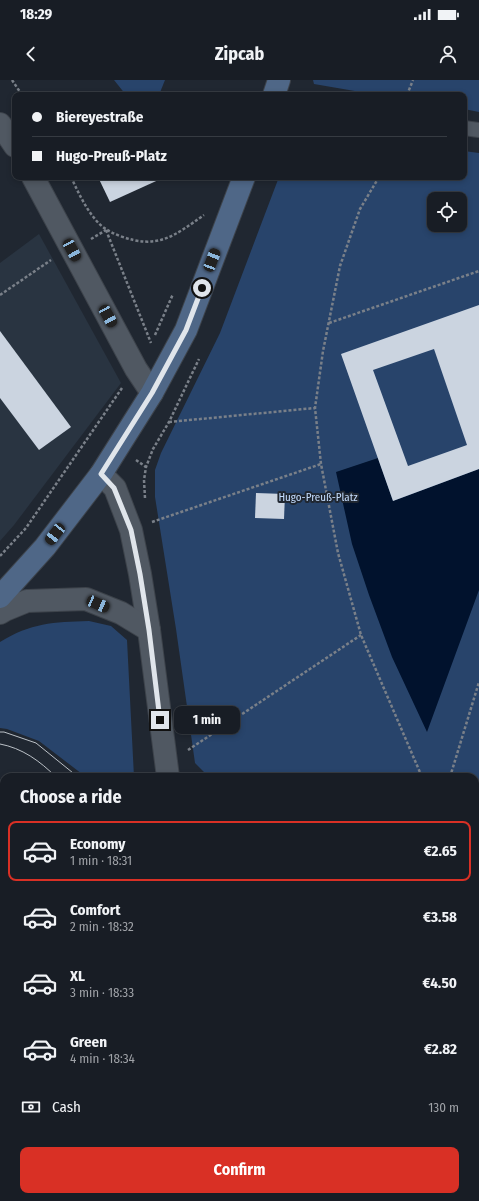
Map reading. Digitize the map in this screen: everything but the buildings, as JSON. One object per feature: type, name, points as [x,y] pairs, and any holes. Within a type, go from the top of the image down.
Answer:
[{"type":"main road","points":[[275,92],[279,80]]},
{"type":"main road","points":[[0,597],[45,547],[101,474],[152,393],[186,330],[243,180]]},
{"type":"street","points":[[0,124],[12,142]]},
{"type":"street","points":[[34,180],[136,369],[152,393]]},
{"type":"street","points":[[101,474],[114,488],[131,530],[149,630],[167,771]]},
{"type":"street","points":[[0,613],[27,601],[86,599],[121,613],[149,630]]},
{"type":"lane","points":[[467,128],[479,130]]},
{"type":"path","points":[[12,80],[20,92]]},
{"type":"path","points":[[408,92],[413,80]]},
{"type":"path","points":[[72,180],[86,207],[96,221],[106,230],[132,240],[146,242],[165,239],[181,231],[209,211]]},
{"type":"path","points":[[377,180],[360,209],[340,266],[328,323],[315,408],[321,464],[338,553],[361,635],[420,773]]},
{"type":"path","points":[[106,230],[151,343]]},
{"type":"path","points":[[0,295],[53,259],[72,250]]},
{"type":"path","points":[[328,323],[479,271]]},
{"type":"path","points":[[0,556],[26,528],[136,369]]},
{"type":"path","points":[[169,422],[315,408]]},
{"type":"path","points":[[131,530],[321,464]]},
{"type":"path","points":[[167,771],[361,635]]},
{"type":"path","points":[[451,773],[479,682]]},
{"type":"shaded area","points":[[39,234],[121,383],[14,525],[0,541],[0,263]]},
{"type":"shaded area","points":[[378,458],[393,501],[479,469],[479,590],[427,732],[392,657],[369,595],[352,544],[336,472]]},
{"type":"green space","points":[[114,80],[165,80],[160,92],[124,92]]},
{"type":"green space","points":[[313,80],[479,80],[479,112],[467,110],[467,92],[361,92],[314,84]]},
{"type":"green space","name":"Hugo-Preuß-Platz","points":[[467,151],[479,153],[479,773],[205,773],[195,763],[155,497],[155,470],[161,453],[220,333],[278,180],[467,180]]},
{"type":"green space","points":[[89,621],[111,626],[127,640],[134,773],[81,773],[39,741],[7,729],[0,728],[0,642],[32,627],[64,622]]},
{"type":"tram line","points":[[0,732],[36,743],[73,773]]},
{"type":"tram line","points":[[0,744],[23,752],[52,773]]},
{"type":"route","points":[[160,720],[149,630],[131,530],[114,488],[101,474],[152,393],[186,330],[202,288]]}]
